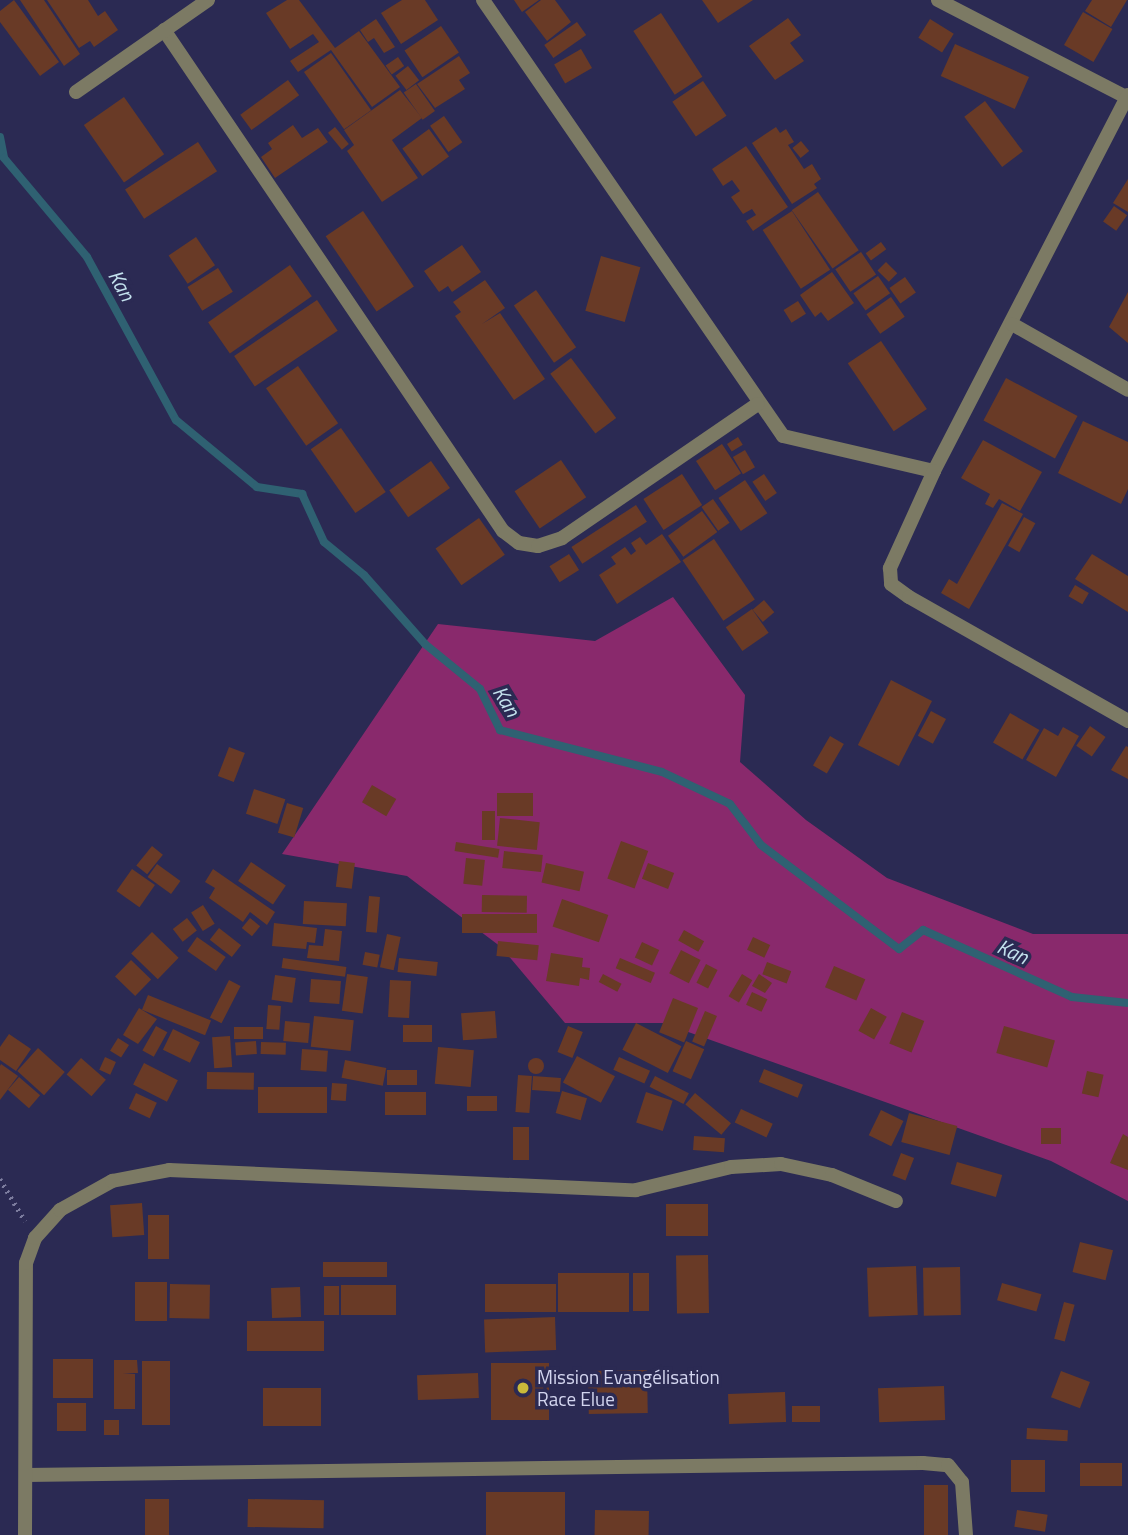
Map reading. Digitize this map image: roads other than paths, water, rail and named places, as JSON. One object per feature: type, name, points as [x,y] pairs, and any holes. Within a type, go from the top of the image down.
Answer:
[{"type":"street","points":[[76,92],[208,0]]},
{"type":"street","points":[[483,0],[758,404],[783,436],[934,471]]},
{"type":"street","points":[[938,0],[1128,96],[934,471],[890,568],[891,584],[1128,721]]},
{"type":"street","points":[[164,30],[503,531],[519,543],[538,546],[562,538],[758,404]]},
{"type":"street","points":[[1012,324],[1128,390]]},
{"type":"street","points":[[25,1535],[26,1263],[35,1238],[60,1210],[112,1181],[169,1170],[585,1191],[636,1190],[731,1167],[781,1164],[832,1175],[896,1201]]},
{"type":"street","points":[[26,1475],[923,1463],[948,1465],[962,1482],[967,1535]]},
{"type":"waterway","name":"Kan","points":[[0,137],[4,158],[87,257],[176,420],[257,487],[302,494],[324,542],[364,575],[425,644],[480,689],[500,730],[662,772],[730,804],[761,845],[899,949],[923,930],[1072,997],[1128,1003]]},
{"type":"place","name":"Mission Evangélisation Race Elue","points":[[523,1388]]}]
